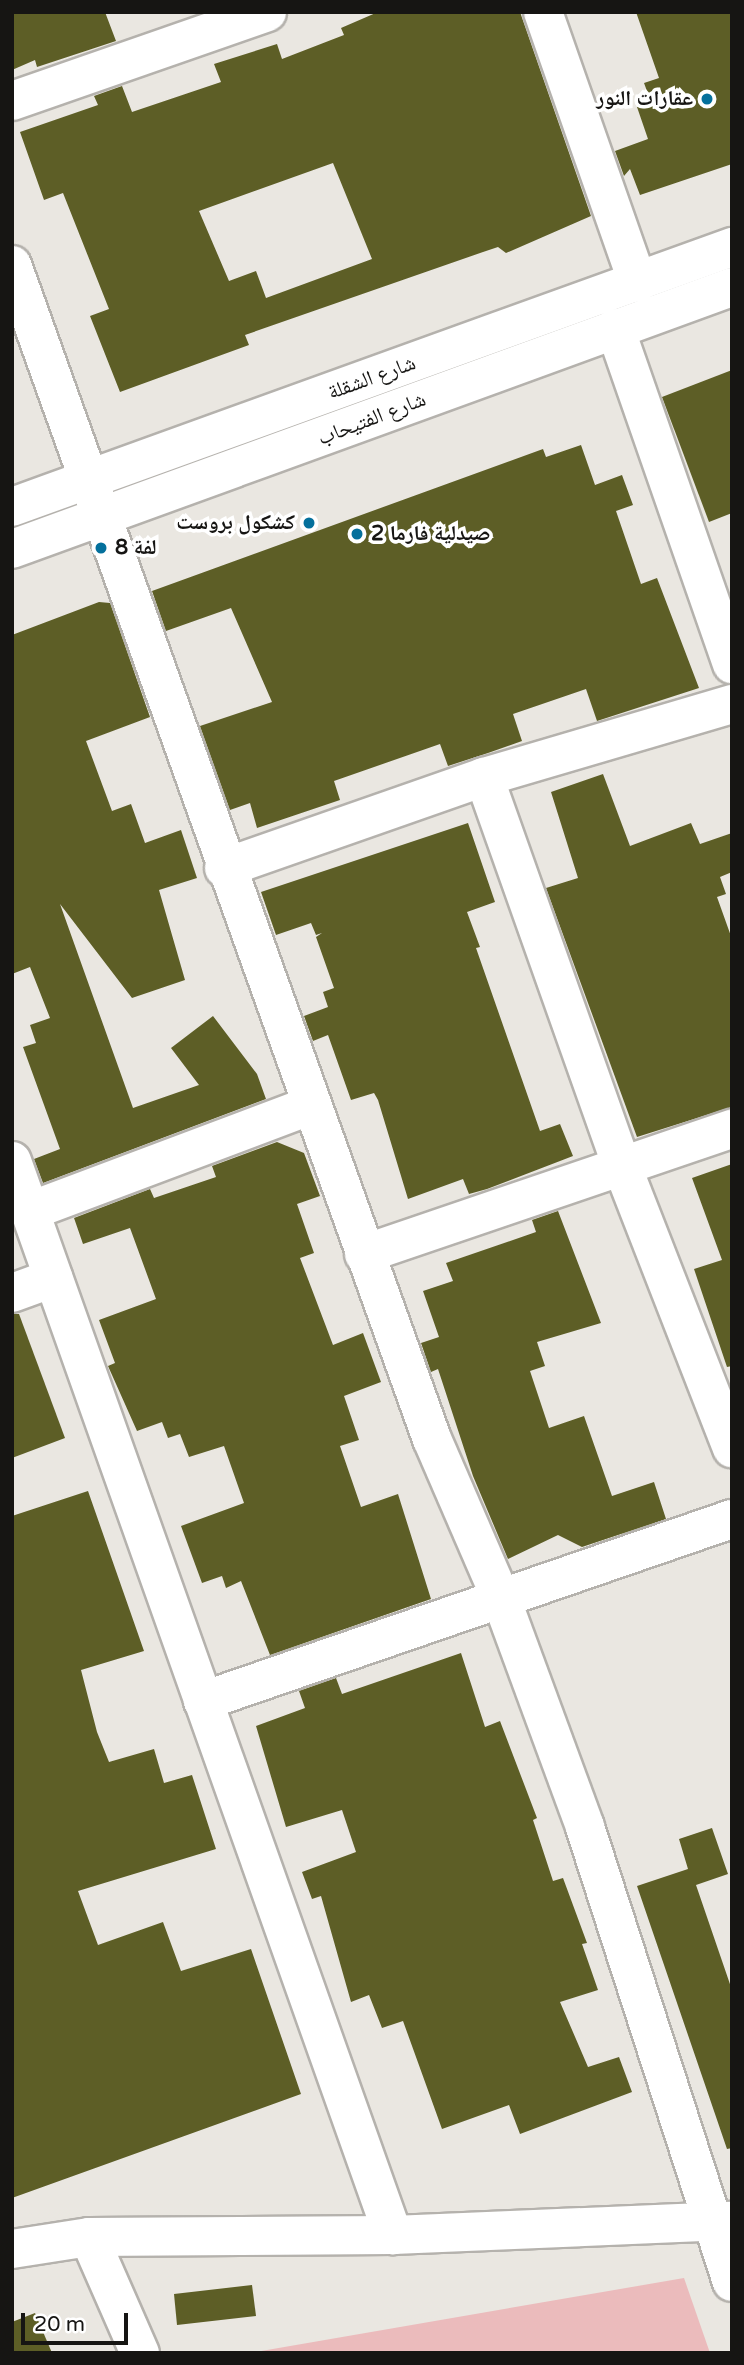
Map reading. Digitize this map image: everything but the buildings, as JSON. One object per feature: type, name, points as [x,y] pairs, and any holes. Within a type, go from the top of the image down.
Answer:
[{"type":"street","points":[[12,102],[266,12]]},
{"type":"street","points":[[543,12],[638,283]]},
{"type":"street","name":"شارع الشقلة","points":[[12,507],[732,247]]},
{"type":"street","points":[[12,265],[223,868],[310,1106],[432,1438],[502,1601],[585,1827],[721,2221],[732,2282]]},
{"type":"street","name":"شارع الفتيحاب","points":[[12,549],[732,287]]},
{"type":"street","points":[[615,328],[732,664]]},
{"type":"street","points":[[223,868],[484,777],[732,704]]},
{"type":"street","points":[[484,777],[622,1166],[732,1448]]},
{"type":"street","points":[[30,1212],[310,1106]]},
{"type":"street","points":[[365,1254],[732,1129]]},
{"type":"street","points":[[12,1161],[393,2235]]},
{"type":"street","points":[[12,1293],[52,1278]]},
{"type":"street","points":[[203,1701],[502,1601],[732,1519]]},
{"type":"street","points":[[12,2249],[89,2238],[393,2235],[721,2221]]},
{"type":"street","points":[[89,2238],[140,2353]]},
{"type":"shaded area","points":[[684,2278],[710,2353],[249,2353]]},
{"type":"place","name":"عقارات النور","points":[[707,99]]},
{"type":"place","name":"كشكول بروست","points":[[309,523]]},
{"type":"place","name":"صيدلية فارما 2","points":[[357,534]]},
{"type":"place","name":"لفة 8","points":[[101,548]]}]
